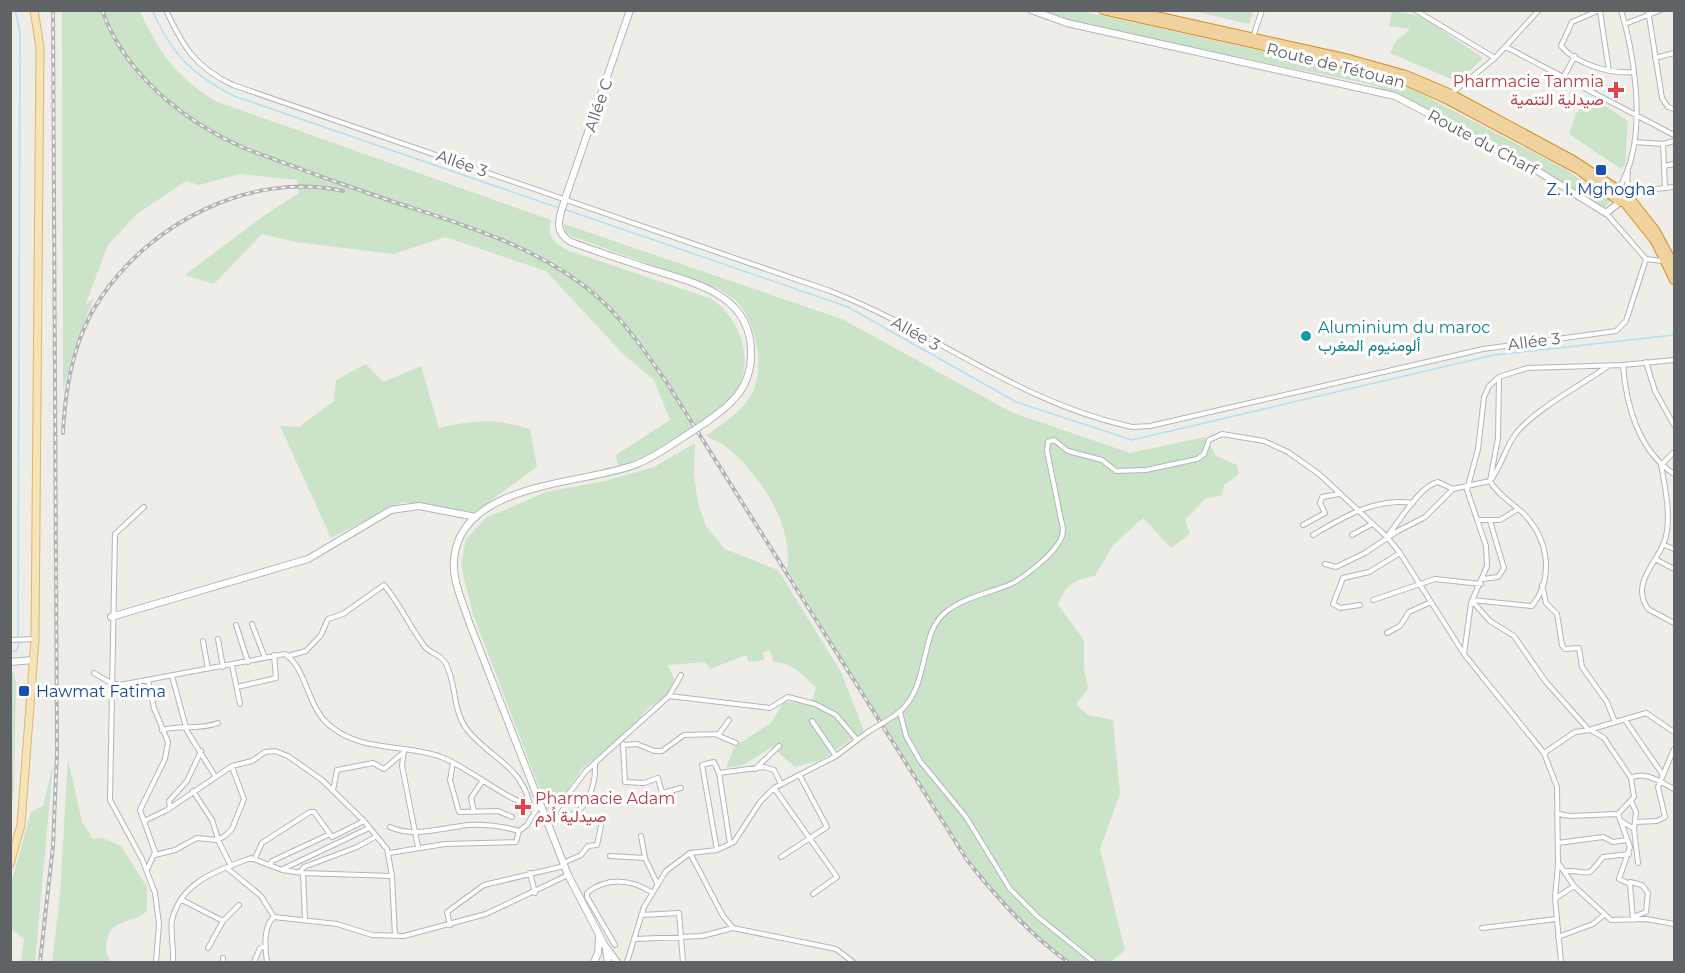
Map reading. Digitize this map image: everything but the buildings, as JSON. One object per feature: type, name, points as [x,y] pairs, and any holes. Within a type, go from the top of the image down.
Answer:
[{"type":"highway","name":"Route de Tétouan","points":[[1103,10],[1345,64],[1404,80],[1448,100],[1623,195]]},
{"type":"highway","name":"Route de Tétouan","points":[[1129,10],[1376,66],[1451,94],[1573,160],[1623,195],[1655,230],[1672,262],[1674,280]]},
{"type":"main road","points":[[10,864],[21,825],[35,639],[40,47],[34,10]]},
{"type":"street","name":"Allée 3","points":[[166,10],[181,42],[193,57],[204,69],[228,82],[859,302],[1026,392],[1122,425],[1140,427],[1483,349],[1616,331],[1626,321],[1646,259]]},
{"type":"street","name":"Allée C","points":[[476,517],[495,505],[548,483],[637,464],[705,423],[732,402],[740,394],[749,374],[751,345],[739,314],[722,296],[697,284],[571,242],[560,234],[558,223],[565,200],[630,10]]},
{"type":"street","name":"Route du Charf","points":[[1031,10],[1067,23],[1395,96],[1536,170],[1608,211]]},
{"type":"street","points":[[1253,37],[1262,10]]},
{"type":"street","points":[[1415,10],[1495,58]]},
{"type":"street","points":[[1451,94],[1495,58],[1539,10]]},
{"type":"street","points":[[1621,10],[1632,72],[1636,115],[1635,142],[1623,195],[1608,211],[1646,259],[1672,262]]},
{"type":"street","points":[[1625,24],[1661,10]]},
{"type":"street","points":[[1609,72],[1600,11],[1575,20],[1566,31],[1561,46],[1575,56],[1609,72],[1632,72]]},
{"type":"street","points":[[1649,13],[1662,98],[1668,106],[1674,109]]},
{"type":"street","points":[[1506,47],[1674,135]]},
{"type":"street","points":[[1655,58],[1674,53]]},
{"type":"street","points":[[1563,78],[1575,56]]},
{"type":"street","points":[[1635,142],[1663,144],[1674,141]]},
{"type":"street","points":[[1663,144],[1665,188]]},
{"type":"street","points":[[1664,166],[1674,164]]},
{"type":"street","points":[[1623,195],[1674,187]]},
{"type":"street","points":[[1464,654],[1472,600],[1482,582],[1487,553],[1468,498],[1467,485],[1478,449],[1485,393],[1489,386],[1499,377],[1534,368],[1609,366],[1674,360]]},
{"type":"street","points":[[1646,362],[1655,391],[1674,425]]},
{"type":"street","points":[[1623,365],[1627,395],[1636,424],[1661,465],[1667,499],[1667,532],[1664,545],[1645,576],[1642,596],[1648,609],[1655,615],[1674,623]]},
{"type":"street","points":[[1325,564],[1336,567],[1349,561],[1425,517],[1453,489],[1490,481],[1500,466],[1511,441],[1524,425],[1609,366]]},
{"type":"street","points":[[1490,481],[1498,438],[1499,377]]},
{"type":"street","points":[[627,963],[641,915],[651,892],[666,871],[690,853],[717,850],[730,844],[739,837],[760,802],[774,788],[836,756],[900,712],[913,699],[934,629],[943,614],[965,601],[1021,578],[1042,561],[1061,540],[1063,529],[1048,442],[1054,440],[1068,451],[1102,460],[1116,471],[1124,472],[1146,470],[1197,459],[1204,454],[1209,440],[1222,434],[1261,441],[1298,458],[1387,537],[1400,553],[1464,654],[1544,753],[1556,779],[1559,814],[1555,898],[1561,963]]},
{"type":"street","points":[[1661,465],[1674,452]]},
{"type":"street","points":[[1661,465],[1674,474]]},
{"type":"street","points":[[1472,600],[1530,607],[1542,583],[1547,565],[1543,543],[1535,528],[1490,481]]},
{"type":"street","points":[[1387,537],[1413,503],[1434,482],[1453,489]]},
{"type":"street","points":[[1304,525],[1325,513],[1320,503],[1322,497],[1339,494]]},
{"type":"street","points":[[1667,499],[1674,504]]},
{"type":"street","points":[[1313,535],[1357,511],[1389,502],[1413,503]]},
{"type":"street","points":[[111,617],[302,561],[330,548],[391,510],[419,506],[476,517]]},
{"type":"street","points":[[144,507],[115,534],[111,617],[110,800],[147,870],[157,906],[159,939],[156,963]]},
{"type":"street","points":[[1477,520],[1490,521],[1505,518],[1518,509]]},
{"type":"street","points":[[476,517],[464,528],[457,545],[454,571],[484,660],[568,875],[615,945]]},
{"type":"street","points":[[1373,600],[1418,583],[1440,579],[1482,582],[1498,577],[1504,568],[1490,521]]},
{"type":"street","points":[[1352,535],[1372,524]]},
{"type":"street","points":[[1664,545],[1674,549]]},
{"type":"street","points":[[1360,605],[1340,608],[1333,604],[1343,578],[1369,572],[1400,553]]},
{"type":"street","points":[[1655,559],[1674,569]]},
{"type":"street","points":[[1542,583],[1546,603],[1557,614],[1562,645],[1565,649],[1579,648],[1582,667],[1607,702],[1615,722]]},
{"type":"street","points":[[94,673],[111,683],[148,680],[248,662],[274,655],[288,656],[306,651],[321,635],[328,620],[343,614],[384,585],[425,647],[441,657],[446,664],[454,689],[455,708],[463,724],[476,739],[518,776],[531,805]]},
{"type":"street","points":[[1472,600],[1490,621],[1514,636],[1546,682],[1589,729],[1604,738],[1631,778],[1634,795],[1618,814],[1569,816],[1559,814]]},
{"type":"street","points":[[1387,633],[1400,626],[1409,612],[1431,602]]},
{"type":"street","points":[[252,624],[265,658]]},
{"type":"street","points":[[236,625],[248,662]]},
{"type":"street","points":[[10,640],[35,639]]},
{"type":"street","points":[[218,639],[223,666]]},
{"type":"street","points":[[203,641],[208,669]]},
{"type":"street","points":[[237,687],[276,678],[274,655]]},
{"type":"street","points":[[288,656],[328,724],[340,733],[370,745],[432,754],[540,808]]},
{"type":"street","points":[[10,662],[34,660]]},
{"type":"street","points":[[232,665],[240,704]]},
{"type":"street","points":[[548,821],[554,816],[582,775],[623,742],[669,696],[681,675]]},
{"type":"street","points":[[172,676],[185,726],[215,776]]},
{"type":"street","points":[[147,870],[155,855],[140,810],[166,754],[168,740],[162,730],[148,680]]},
{"type":"street","points":[[669,696],[770,708],[788,697],[815,704],[836,715],[857,740]]},
{"type":"street","points":[[900,712],[906,736],[920,761],[966,817],[1010,889],[1034,913],[1094,963]]},
{"type":"street","points":[[1544,753],[1575,732],[1637,715],[1650,714],[1674,732]]},
{"type":"street","points":[[716,734],[729,720]]},
{"type":"street","points":[[1625,720],[1663,776]]},
{"type":"street","points":[[812,721],[836,756]]},
{"type":"street","points":[[162,730],[185,726],[211,726],[218,723]]},
{"type":"street","points":[[623,742],[637,744],[654,751],[663,751],[684,735],[716,734],[736,743]]},
{"type":"street","points":[[623,742],[625,782],[644,783],[658,778],[662,793],[681,789]]},
{"type":"street","points":[[754,769],[779,746]]},
{"type":"street","points":[[1635,822],[1664,819],[1665,814],[1657,791],[1674,749]]},
{"type":"street","points":[[144,821],[170,808],[232,766],[252,761],[266,752],[275,751],[316,776],[333,791],[364,821],[389,854],[395,936]]},
{"type":"street","points":[[333,791],[337,770],[370,763],[384,769],[404,751]]},
{"type":"street","points":[[404,751],[402,766],[418,848]]},
{"type":"street","points":[[170,808],[169,801],[187,781],[201,752]]},
{"type":"street","points":[[717,850],[702,765],[714,762],[719,773],[730,844]]},
{"type":"street","points":[[453,763],[450,780],[459,812],[498,811],[512,817]]},
{"type":"street","points":[[554,816],[568,816],[582,808],[593,787],[595,763]]},
{"type":"street","points":[[155,855],[175,850],[196,838],[218,840],[232,829],[244,799],[232,766]]},
{"type":"street","points":[[719,773],[767,767],[774,770],[781,784]]},
{"type":"street","points":[[1631,778],[1640,774],[1674,789]]},
{"type":"street","points":[[782,857],[828,826],[800,776]]},
{"type":"street","points":[[474,812],[471,798],[483,780]]},
{"type":"street","points":[[774,788],[837,877],[813,894]]},
{"type":"street","points":[[193,791],[212,820],[229,867],[261,896],[274,917]]},
{"type":"street","points":[[1631,801],[1636,812],[1634,829],[1638,863]]},
{"type":"street","points":[[389,854],[445,844],[516,842],[519,831],[527,825],[540,808]]},
{"type":"street","points":[[255,858],[262,843],[311,812],[328,835]]},
{"type":"street","points":[[1618,814],[1622,830],[1628,840],[1629,854],[1619,879],[1642,885],[1648,893],[1646,912],[1633,918]]},
{"type":"street","points":[[1621,820],[1634,829]]},
{"type":"street","points":[[270,865],[272,861],[328,835],[336,837],[364,821]]},
{"type":"street","points":[[390,827],[404,833],[476,825],[504,826],[519,831]]},
{"type":"street","points":[[450,925],[447,912],[471,894],[489,883],[564,864],[581,855],[588,846],[597,845],[601,826]]},
{"type":"street","points":[[282,870],[369,828]]},
{"type":"street","points":[[642,836],[645,858],[657,883]]},
{"type":"street","points":[[305,919],[302,873],[304,867],[357,847],[375,837]]},
{"type":"street","points":[[1557,843],[1603,837],[1613,842],[1628,840]]},
{"type":"street","points":[[690,853],[723,916],[733,928]]},
{"type":"street","points":[[1563,871],[1590,873],[1596,870],[1603,857],[1629,854]]},
{"type":"street","points":[[610,856],[645,858]]},
{"type":"street","points":[[173,963],[171,922],[182,900],[202,878],[229,867],[255,858],[282,870],[302,873],[392,876]]},
{"type":"street","points":[[1558,864],[1574,886],[1611,920],[1633,918],[1674,924]]},
{"type":"street","points":[[530,873],[535,893]]},
{"type":"street","points":[[274,917],[305,919],[336,924],[363,933],[395,936],[450,925],[486,914],[535,893],[568,875]]},
{"type":"street","points":[[617,963],[599,933],[588,906],[587,893],[608,881],[633,883],[651,892]]},
{"type":"street","points":[[1629,882],[1633,918]]},
{"type":"street","points":[[1555,898],[1574,886]]},
{"type":"street","points":[[182,900],[223,921]]},
{"type":"street","points":[[208,948],[223,921],[239,905]]},
{"type":"street","points":[[641,915],[678,912],[683,963]]},
{"type":"street","points":[[1558,937],[1593,924],[1604,915]]},
{"type":"street","points":[[267,963],[266,946],[270,921],[274,917]]},
{"type":"street","points":[[1482,928],[1556,919]]},
{"type":"street","points":[[635,939],[682,938],[720,933],[733,928],[837,949],[853,963]]},
{"type":"street","points":[[594,963],[598,953],[599,933]]},
{"type":"street","points":[[254,963],[260,948],[266,946]]},
{"type":"street","points":[[605,946],[608,963]]},
{"type":"green space","points":[[1254,10],[1249,24],[1193,11]]},
{"type":"green space","points":[[62,11],[139,11],[162,52],[178,72],[215,101],[551,220],[550,235],[558,245],[567,250],[712,299],[723,308],[739,333],[745,361],[738,389],[728,403],[686,432],[618,467],[616,455],[670,420],[654,380],[623,354],[546,271],[445,237],[393,254],[295,242],[262,234],[214,284],[185,275],[265,215],[299,193],[297,180],[240,174],[199,185],[186,181],[137,214],[108,245],[85,306],[94,298],[74,348],[63,391]]},
{"type":"green space","points":[[1044,11],[1081,11],[1362,73],[1412,89],[1563,168],[1612,200],[1603,209],[1560,180],[1485,138],[1413,102],[1368,84],[1077,23]]},
{"type":"green space","points":[[1392,11],[1421,16],[1483,58],[1458,82],[1390,53],[1395,42],[1410,29],[1389,26]]},
{"type":"green space","points":[[1591,96],[1628,121],[1625,165],[1621,169],[1569,134],[1576,114]]},
{"type":"green space","points":[[564,224],[842,319],[1011,412],[1130,453],[1205,437],[1216,456],[1237,465],[1239,474],[1224,485],[1222,495],[1205,499],[1185,520],[1190,534],[1171,548],[1143,518],[1113,545],[1095,576],[1072,584],[1064,592],[1058,605],[1084,640],[1084,669],[1088,689],[1076,704],[1088,715],[1113,720],[1120,794],[1100,849],[1125,950],[1111,962],[1068,962],[1044,944],[1021,922],[980,874],[911,770],[787,568],[788,552],[785,536],[773,503],[764,488],[730,450],[706,436],[745,404],[757,381],[757,345],[750,322],[738,303],[719,289],[574,237],[565,232]]},
{"type":"green space","points":[[366,364],[383,382],[421,366],[439,428],[485,421],[530,429],[537,467],[475,512],[402,502],[331,538],[280,426],[299,427],[334,401],[336,380]]},
{"type":"green space","points":[[695,443],[694,474],[698,503],[706,526],[725,549],[778,570],[841,672],[864,731],[821,760],[795,767],[772,747],[743,765],[726,768],[734,747],[771,723],[784,702],[811,703],[816,688],[791,667],[780,662],[773,662],[770,650],[763,652],[764,660],[749,662],[746,655],[710,669],[705,662],[668,665],[674,679],[672,689],[664,698],[648,708],[618,743],[583,767],[550,816],[473,614],[461,566],[466,539],[486,518],[546,492],[605,481],[654,467]]},
{"type":"green space","points":[[11,673],[14,673],[16,684],[14,788],[11,812]]},
{"type":"green space","points":[[68,759],[82,822],[93,839],[103,838],[121,846],[147,887],[147,911],[118,925],[110,933],[106,949],[111,962],[52,962],[60,895]]},
{"type":"green space","points":[[53,765],[35,962],[17,962],[21,961],[24,939],[11,929],[11,884],[31,812],[43,806]]},
{"type":"waterway","points":[[15,10],[20,32],[18,636]]},
{"type":"waterway","points":[[152,10],[167,39],[184,61],[194,71],[234,96],[559,208]]},
{"type":"waterway","points":[[564,209],[848,307],[1016,402],[1132,440],[1494,355],[1674,335]]},
{"type":"waterway","points":[[10,652],[16,651],[19,644]]},
{"type":"railway","points":[[40,962],[53,846],[57,753],[53,10]]},
{"type":"railway","points":[[102,10],[125,55],[141,75],[179,110],[222,137],[244,148],[502,240],[553,265],[599,298],[635,339],[667,383],[967,860],[1014,915],[1068,962]]},
{"type":"railway","points":[[63,433],[72,363],[91,314],[121,271],[147,247],[175,226],[206,209],[239,196],[273,189],[308,187],[343,191]]},
{"type":"place","name":"Pharmacie Tanmia صيدلية التنمية","points":[[1616,90]]},
{"type":"place","name":"Z. I. Mghogha","points":[[1601,170]]},
{"type":"place","name":"Aluminium du maroc ألومنيوم المغرب","points":[[1306,336]]},
{"type":"place","name":"Hawmat Fatima","points":[[24,691]]},
{"type":"place","name":"Pharmacie Adam صيدلية اًدم","points":[[523,807]]}]
